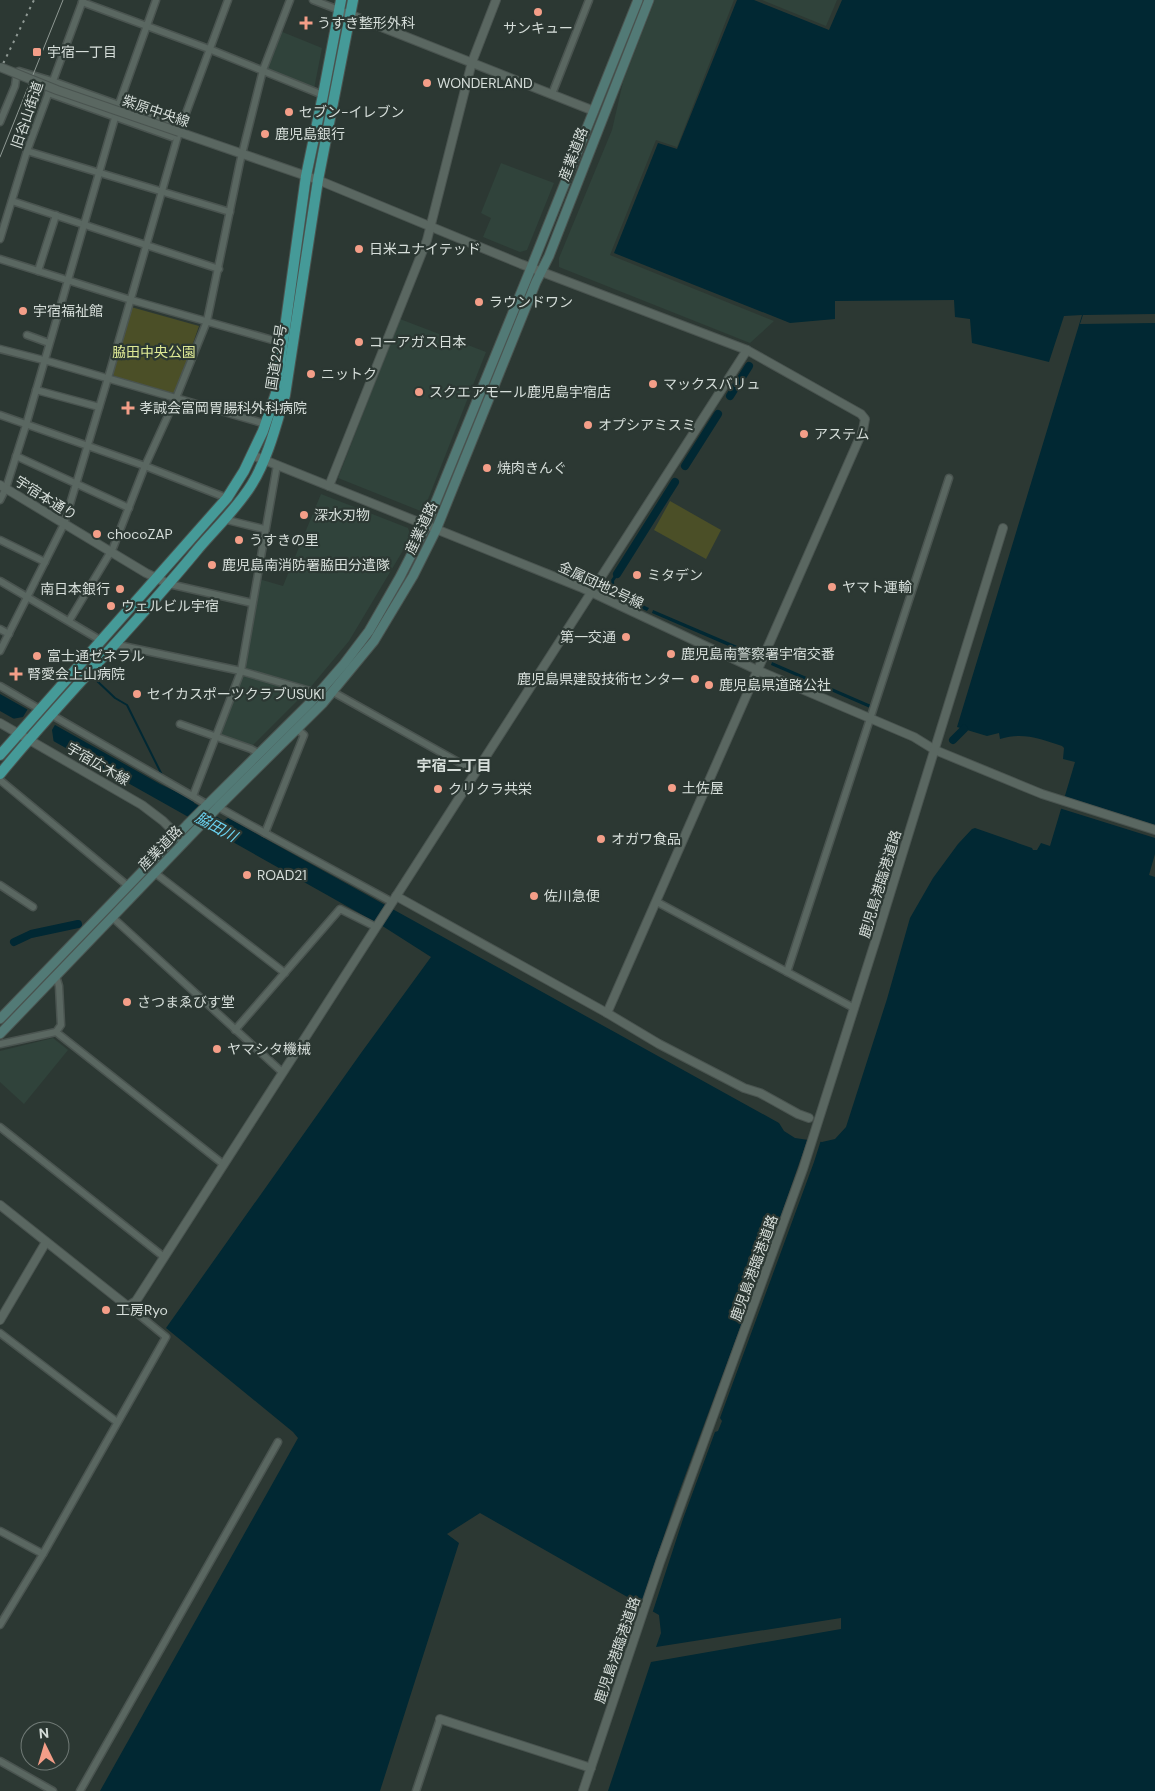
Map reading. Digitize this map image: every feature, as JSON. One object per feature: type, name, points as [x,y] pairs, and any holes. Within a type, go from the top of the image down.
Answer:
[{"type":"highway","name":"国道225号","points":[[44,713],[114,644],[169,584],[238,503],[252,483],[263,460],[275,430],[285,395],[318,180],[353,0]]},
{"type":"highway","name":"国道225号","points":[[0,774],[27,733],[100,640],[158,578],[227,498],[252,456],[266,424],[276,393],[306,176],[340,5]]},
{"type":"highway","name":"国道225号","points":[[0,755],[27,733]]},
{"type":"main road","name":"産業道路","points":[[0,1034],[198,828],[258,753],[317,695],[369,631],[426,526],[638,0]]},
{"type":"main road","name":"産業道路","points":[[0,1019],[187,825],[213,808],[297,729],[333,692],[374,641],[413,576],[436,530],[550,252],[649,0]]},
{"type":"street","points":[[0,500],[26,425],[119,104],[156,0]]},
{"type":"street","points":[[0,652],[64,524],[100,407],[179,132],[228,0]]},
{"type":"street","points":[[68,621],[111,552],[145,466],[176,398],[207,321],[242,154],[263,70],[290,0]]},
{"type":"street","points":[[313,0],[340,5],[350,14],[594,111]]},
{"type":"street","points":[[329,486],[423,250],[431,226],[472,62],[496,0]]},
{"type":"street","points":[[552,94],[589,0]]},
{"type":"street","points":[[83,1],[323,95]]},
{"type":"street","name":"旧谷山街道","points":[[0,239],[52,81],[83,1]]},
{"type":"street","name":"紫原中央線","points":[[0,67],[57,90],[318,180],[541,272],[747,350],[861,414],[865,419],[863,430],[757,670]]},
{"type":"street","points":[[0,122],[15,86],[17,72],[25,72],[176,125],[179,132]]},
{"type":"street","points":[[48,93],[172,137],[179,132]]},
{"type":"street","points":[[28,151],[230,212]]},
{"type":"street","points":[[12,201],[219,269]]},
{"type":"street","points":[[38,272],[56,215]]},
{"type":"street","points":[[0,259],[131,300],[283,343]]},
{"type":"street","points":[[27,335],[49,343]]},
{"type":"street","points":[[0,350],[44,360],[266,424]]},
{"type":"street","points":[[130,1305],[136,1301],[747,350]]},
{"type":"street","points":[[36,390],[100,407]]},
{"type":"street","points":[[0,415],[88,445],[227,498]]},
{"type":"street","points":[[16,456],[129,508]]},
{"type":"street","name":"金属団地2号線","points":[[252,456],[580,587],[590,594],[757,670],[871,718],[926,743],[936,750],[1051,797],[1155,830]]},
{"type":"street","points":[[193,796],[241,671],[264,528],[277,465]]},
{"type":"street","points":[[787,972],[949,478]]},
{"type":"street","name":"宇宿本通り","points":[[3,487],[146,573],[169,584]]},
{"type":"street","points":[[223,519],[264,528]]},
{"type":"street","name":"鹿児島港臨港道路","points":[[584,1791],[690,1476],[786,1218],[821,1113],[936,750],[1003,528]]},
{"type":"street","points":[[0,540],[45,562]]},
{"type":"street","points":[[0,581],[100,640]]},
{"type":"street","points":[[169,584],[252,603]]},
{"type":"street","points":[[0,629],[9,634]]},
{"type":"street","points":[[114,644],[241,671],[310,691],[317,695]]},
{"type":"street","points":[[607,1013],[757,670]]},
{"type":"street","points":[[0,686],[44,713],[213,808],[265,832],[607,1013],[659,1044],[744,1088],[760,1093],[809,1118]]},
{"type":"street","points":[[333,692],[476,772]]},
{"type":"street","name":"宇宿広木線","points":[[0,722],[27,733],[142,805],[184,842]]},
{"type":"street","points":[[180,724],[258,753]]},
{"type":"street","points":[[265,832],[304,735],[297,729]]},
{"type":"street","points":[[0,780],[128,886]]},
{"type":"street","points":[[155,873],[285,973]]},
{"type":"street","points":[[0,885],[33,907]]},
{"type":"street","points":[[657,902],[854,1008]]},
{"type":"street","points":[[235,1030],[340,909],[377,926]]},
{"type":"street","points":[[112,917],[282,1072]]},
{"type":"street","points":[[0,1044],[56,1032],[61,1025],[59,986],[56,976]]},
{"type":"street","points":[[56,1032],[223,1164]]},
{"type":"street","points":[[0,1127],[164,1256]]},
{"type":"street","points":[[0,1205],[126,1305],[130,1305],[133,1310],[166,1337],[0,1625]]},
{"type":"street","points":[[0,1320],[46,1242]]},
{"type":"street","points":[[0,1333],[117,1422]]},
{"type":"street","points":[[80,1791],[278,1442]]},
{"type":"street","points":[[0,1531],[42,1554]]},
{"type":"street","points":[[416,1791],[440,1719],[591,1768]]},
{"type":"street","points":[[0,1761],[53,1791]]},
{"type":"shaded area","points":[[655,0],[734,0],[677,147],[656,140],[610,255],[774,321],[750,343],[559,267],[559,258],[612,130],[623,82]]},
{"type":"shaded area","points":[[762,0],[837,0],[826,26]]},
{"type":"shaded area","points":[[280,31],[322,48],[314,89],[270,71],[267,67]]},
{"type":"shaded area","points":[[501,163],[554,183],[527,250],[520,252],[483,237],[491,218],[481,213]]},
{"type":"shaded area","name":"スクエアモール鹿児島宇宿店","points":[[400,319],[486,352],[423,512],[338,478]]},
{"type":"shaded area","points":[[321,494],[408,528],[411,537],[349,641],[309,689],[243,669],[259,579],[283,586]]},
{"type":"shaded area","points":[[242,673],[306,692],[250,748],[219,736]]},
{"type":"shaded area","points":[[53,1038],[68,1050],[24,1104],[0,1082],[0,1051]]},
{"type":"green space","name":"脇田中央公園","points":[[131,307],[199,326],[176,392],[172,393],[115,377],[112,373]]},
{"type":"green space","points":[[670,501],[721,530],[706,559],[654,530]]},
{"type":"water","name":"脇田川","points":[[737,0],[754,0],[829,30],[842,0],[1155,0],[1155,854],[1149,875],[1155,877],[1155,1791],[608,1791],[651,1662],[841,1629],[841,1618],[656,1647],[661,1633],[659,1615],[480,1513],[447,1534],[459,1543],[380,1791],[100,1791],[298,1438],[166,1328],[431,957],[384,927],[0,711],[0,694],[160,784],[193,800],[194,803],[224,821],[228,818],[779,1123],[784,1131],[795,1138],[822,1142],[835,1139],[846,1127],[887,999],[910,918],[933,878],[958,844],[975,828],[1032,848],[1033,850],[1037,850],[1041,843],[1050,846],[1075,762],[1063,759],[1064,748],[1062,746],[1046,741],[1024,736],[1000,739],[999,733],[987,736],[957,727],[1082,315],[1064,316],[1049,362],[972,343],[970,319],[955,317],[954,300],[835,301],[835,319],[790,323],[614,253],[658,143],[677,149]]},
{"type":"water","points":[[621,565],[624,567],[614,581],[615,592],[649,608],[647,611],[609,594],[611,580]]},
{"type":"water","points":[[653,610],[756,654],[754,657],[652,613]]},
{"type":"water","points":[[772,662],[871,705],[870,708],[771,665]]},
{"type":"pier","points":[[1155,314],[1155,323],[1080,324],[1083,315]]},
{"type":"pier","points":[[29,707],[56,723],[52,730],[54,744],[12,719],[23,717]]},
{"type":"pier","points":[[1063,796],[1155,825],[1155,838],[1059,808]]},
{"type":"pier","points":[[808,1138],[821,1140],[814,1162],[720,1418],[722,1421],[718,1431],[715,1432],[683,1519],[652,1614],[640,1607],[676,1500],[767,1255]]},
{"type":"waterway","points":[[730,396],[749,366]]},
{"type":"waterway","points":[[685,466],[718,414]]},
{"type":"waterway","points":[[617,574],[675,482]]},
{"type":"waterway","points":[[95,679],[115,698],[127,705],[162,775]]},
{"type":"waterway","points":[[953,740],[964,729]]},
{"type":"waterway","points":[[14,942],[31,934],[78,924]]},
{"type":"tram line","points":[[0,157],[63,0]]},
{"type":"railway","points":[[0,70],[34,0]]},
{"type":"place","name":"サンキュー","points":[[538,12]]},
{"type":"place","name":"うすき整形外科","points":[[306,23]]},
{"type":"place","name":"宇宿一丁目","points":[[37,52]]},
{"type":"place","name":"WONDERLAND","points":[[427,83]]},
{"type":"place","name":"セブン-イレブン","points":[[289,112]]},
{"type":"place","name":"鹿児島銀行","points":[[265,134]]},
{"type":"place","name":"日米ユナイテッド","points":[[359,249]]},
{"type":"place","name":"ラウンドワン","points":[[479,302]]},
{"type":"place","name":"宇宿福祉館","points":[[23,311]]},
{"type":"place","name":"コーアガス日本","points":[[359,342]]},
{"type":"place","name":"ニットク","points":[[311,374]]},
{"type":"place","name":"マックスバリュ","points":[[653,384]]},
{"type":"place","name":"スクエアモール鹿児島宇宿店","points":[[419,392]]},
{"type":"place","name":"孝誠会富岡胃腸科外科病院","points":[[128,408]]},
{"type":"place","name":"オプシアミスミ","points":[[588,425]]},
{"type":"place","name":"アステム","points":[[804,434]]},
{"type":"place","name":"焼肉きんぐ","points":[[487,468]]},
{"type":"place","name":"深水刃物","points":[[304,515]]},
{"type":"place","name":"chocoZAP","points":[[97,534]]},
{"type":"place","name":"うすきの里","points":[[239,540]]},
{"type":"place","name":"鹿児島南消防署脇田分遣隊","points":[[212,565]]},
{"type":"place","name":"ミタデン","points":[[637,575]]},
{"type":"place","name":"ヤマト運輸","points":[[832,587]]},
{"type":"place","name":"南日本銀行","points":[[120,589]]},
{"type":"place","name":"ウェルビル宇宿","points":[[111,606]]},
{"type":"place","name":"第一交通","points":[[626,637]]},
{"type":"place","name":"鹿児島南警察署宇宿交番","points":[[671,654]]},
{"type":"place","name":"富士通ゼネラル","points":[[37,656]]},
{"type":"place","name":"腎愛会上山病院","points":[[16,674]]},
{"type":"place","name":"鹿児島県建設技術センター","points":[[695,679]]},
{"type":"place","name":"鹿児島県道路公社","points":[[709,685]]},
{"type":"place","name":"セイカスポーツクラブUSUKI","points":[[137,694]]},
{"type":"place","name":"土佐屋","points":[[672,788]]},
{"type":"place","name":"クリクラ共栄","points":[[438,789]]},
{"type":"place","name":"オガワ食品","points":[[601,839]]},
{"type":"place","name":"ROAD21","points":[[247,875]]},
{"type":"place","name":"佐川急便","points":[[534,896]]},
{"type":"place","name":"さつまゑびす堂","points":[[127,1002]]},
{"type":"place","name":"ヤマシタ機械","points":[[217,1049]]},
{"type":"place","name":"工房Ryo","points":[[106,1310]]},
{"type":"district","name":"宇宿二丁目","points":[[454,766]]}]
